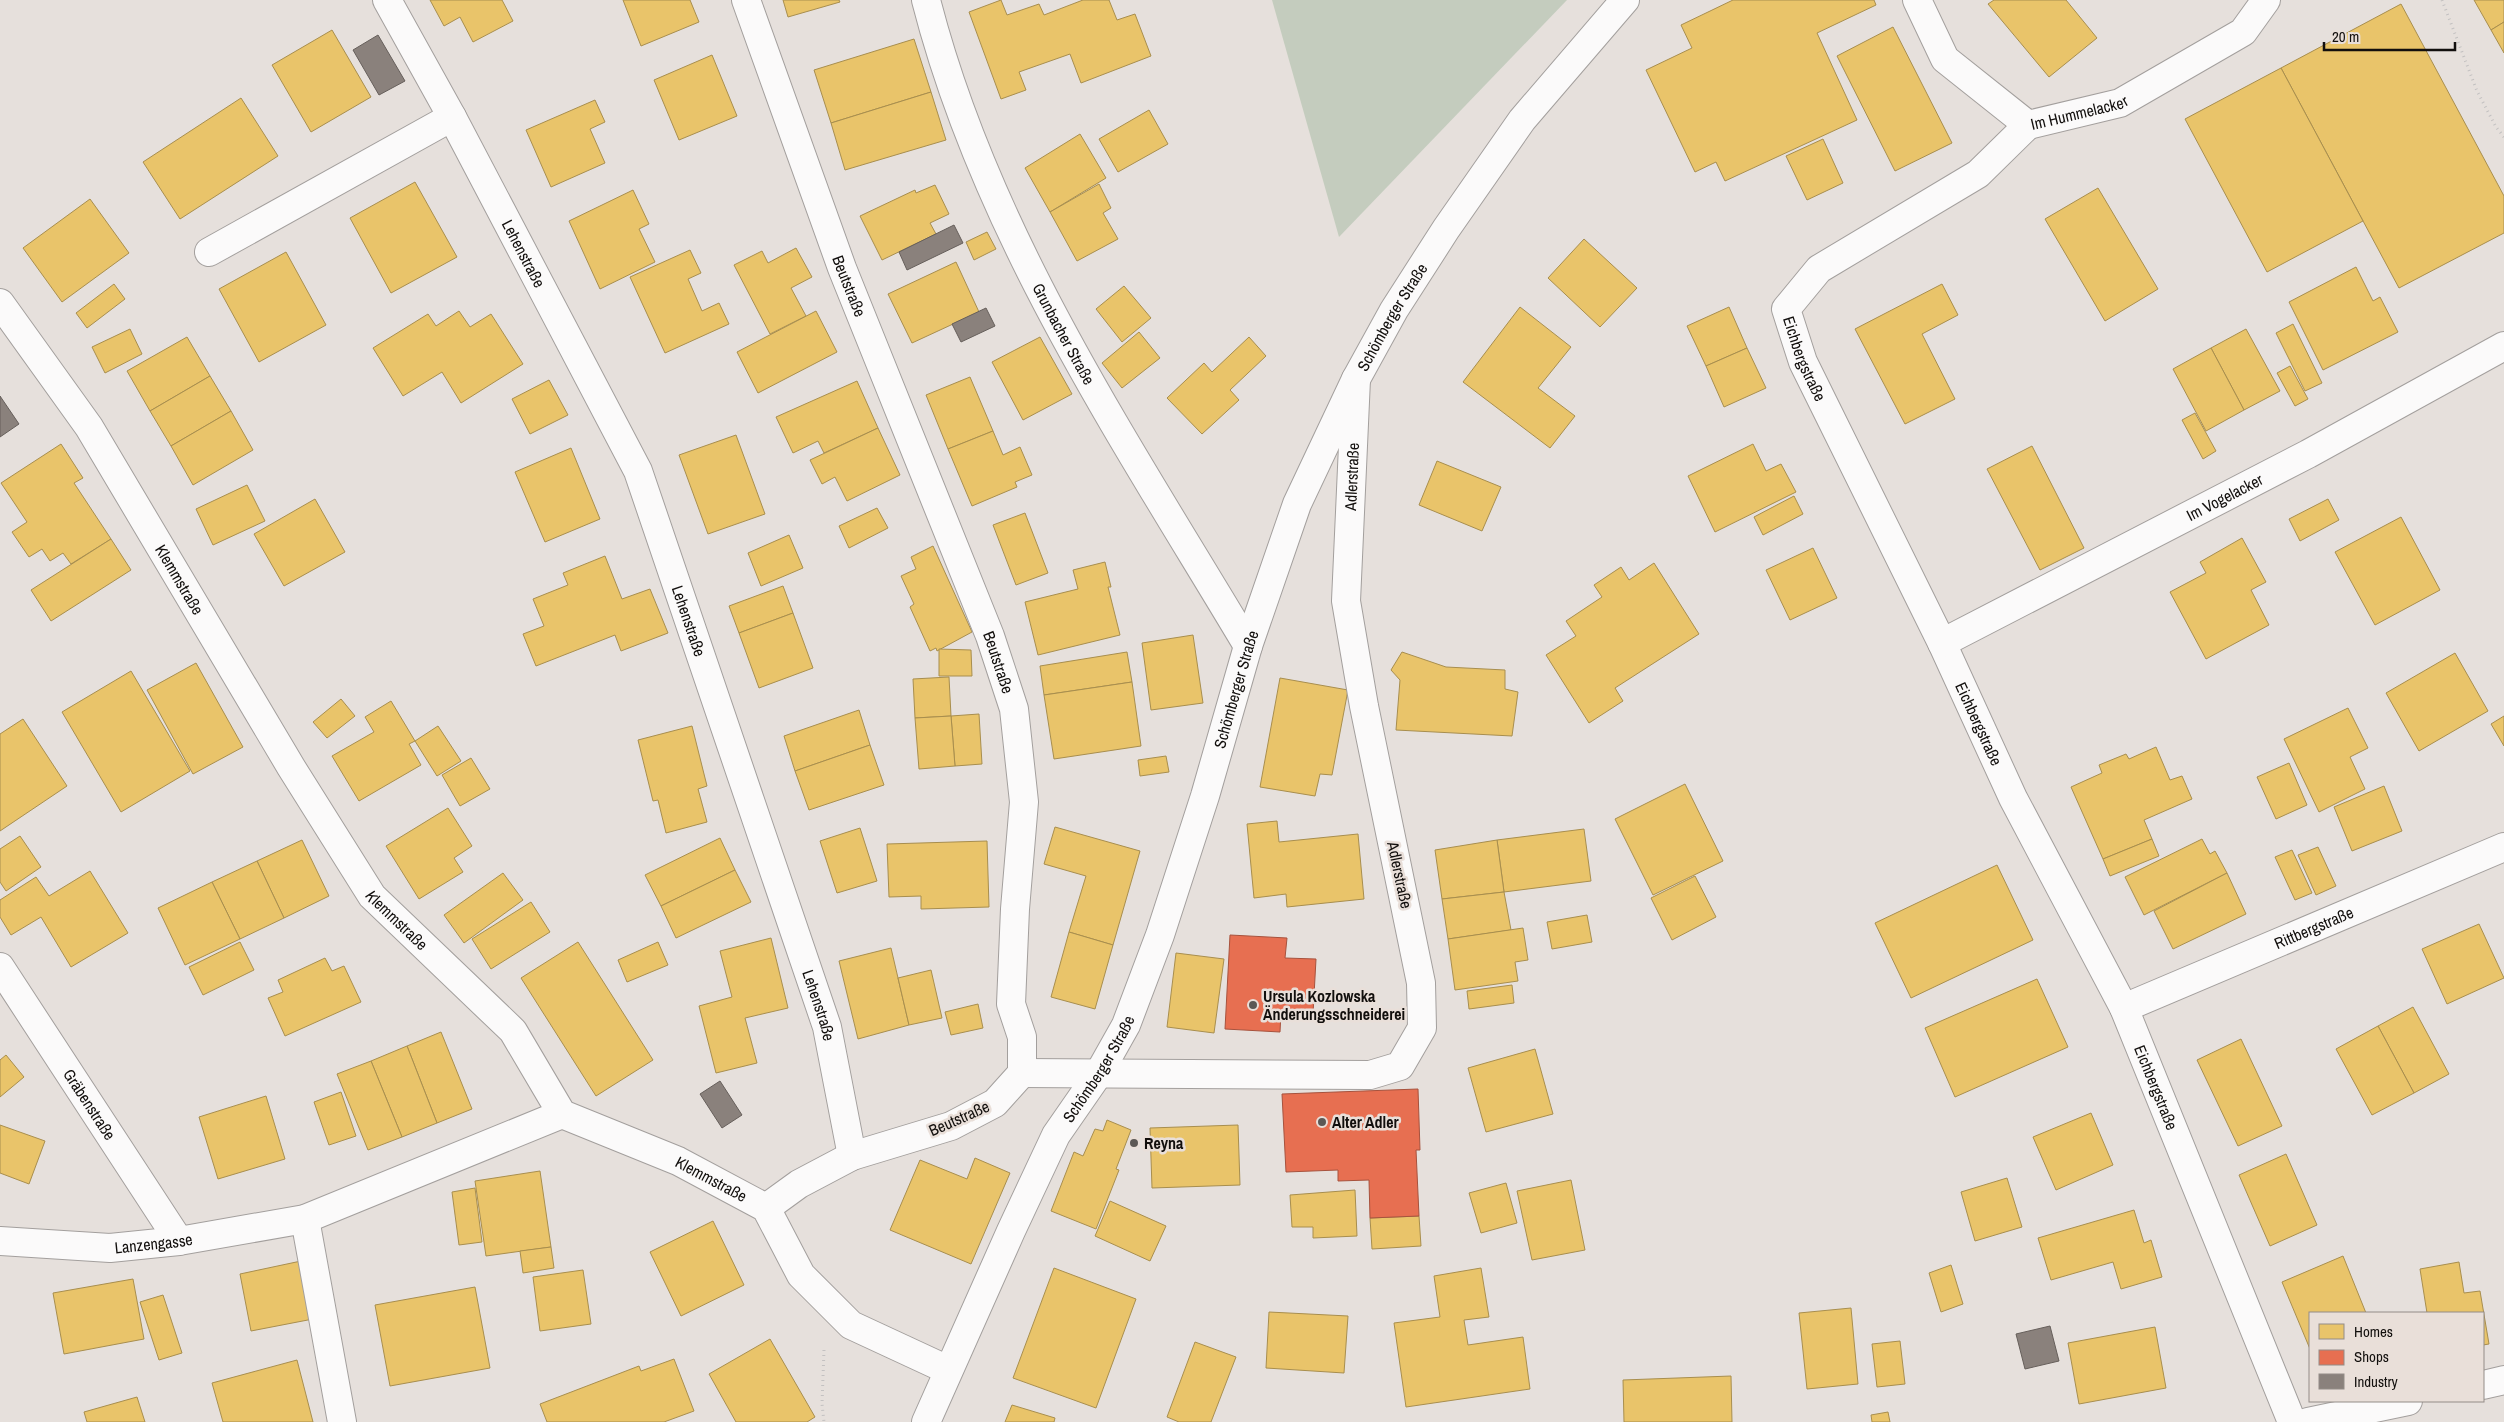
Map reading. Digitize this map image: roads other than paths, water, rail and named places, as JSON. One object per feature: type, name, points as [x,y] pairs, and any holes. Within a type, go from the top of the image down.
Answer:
[{"type":"street","name":"Lehenstraße","points":[[387,0],[452,117],[638,472],[827,1027],[852,1156]]},
{"type":"street","name":"Beutstraße","points":[[746,0],[842,268],[990,636],[1014,709],[1024,802],[1015,909],[1011,1004],[1022,1037],[1022,1073],[995,1103],[951,1126],[852,1156],[799,1184],[766,1208]]},
{"type":"street","name":"Grunbacher Straße","points":[[926,0],[938,44],[995,199],[1051,312],[1248,646]]},
{"type":"street","name":"Schömberger Straße","points":[[926,1422],[1056,1135],[1099,1072],[1126,1025],[1160,935],[1205,796],[1248,646],[1298,504],[1356,379],[1394,310],[1446,229],[1522,120],[1625,0]]},
{"type":"street","name":"Im Hummelacker","points":[[1918,0],[1945,59],[2028,125],[2120,103],[2243,32],[2266,0]]},
{"type":"street","points":[[208,252],[452,117]]},
{"type":"street","name":"Eichbergstraße","points":[[2028,125],[1978,174],[1818,269],[1786,309],[1803,362],[1942,643],[2013,798],[2124,1008],[2292,1422]]},
{"type":"street","name":"Klemmstraße","points":[[0,303],[89,427],[286,758],[372,896],[513,1031],[562,1114],[678,1161],[766,1208],[801,1275],[851,1325],[948,1370]]},
{"type":"street","name":"Im Vogelacker","points":[[1942,643],[2308,454],[2504,346]]},
{"type":"street","name":"Adlerstraße","points":[[1022,1073],[1370,1075],[1400,1066],[1422,1028],[1421,983],[1364,706],[1346,601],[1356,379]]},
{"type":"street","name":"Rittbergstraße","points":[[2124,1008],[2504,847]]},
{"type":"street","name":"Gräbenstraße","points":[[0,966],[179,1241]]},
{"type":"street","name":"Lanzengasse","points":[[0,1241],[110,1248],[179,1241],[305,1219],[562,1114]]},
{"type":"street","points":[[305,1219],[342,1422]]},
{"type":"street","points":[[2484,1385],[2504,1380]]},
{"type":"street","points":[[2308,1422],[2403,1402]]},
{"type":"place","name":"Ursula Kozlowska Änderungsschneiderei","points":[[1253,1005]]},
{"type":"place","name":"Alter Adler","points":[[1322,1122]]},
{"type":"place","name":"Reyna","points":[[1134,1143]]}]
